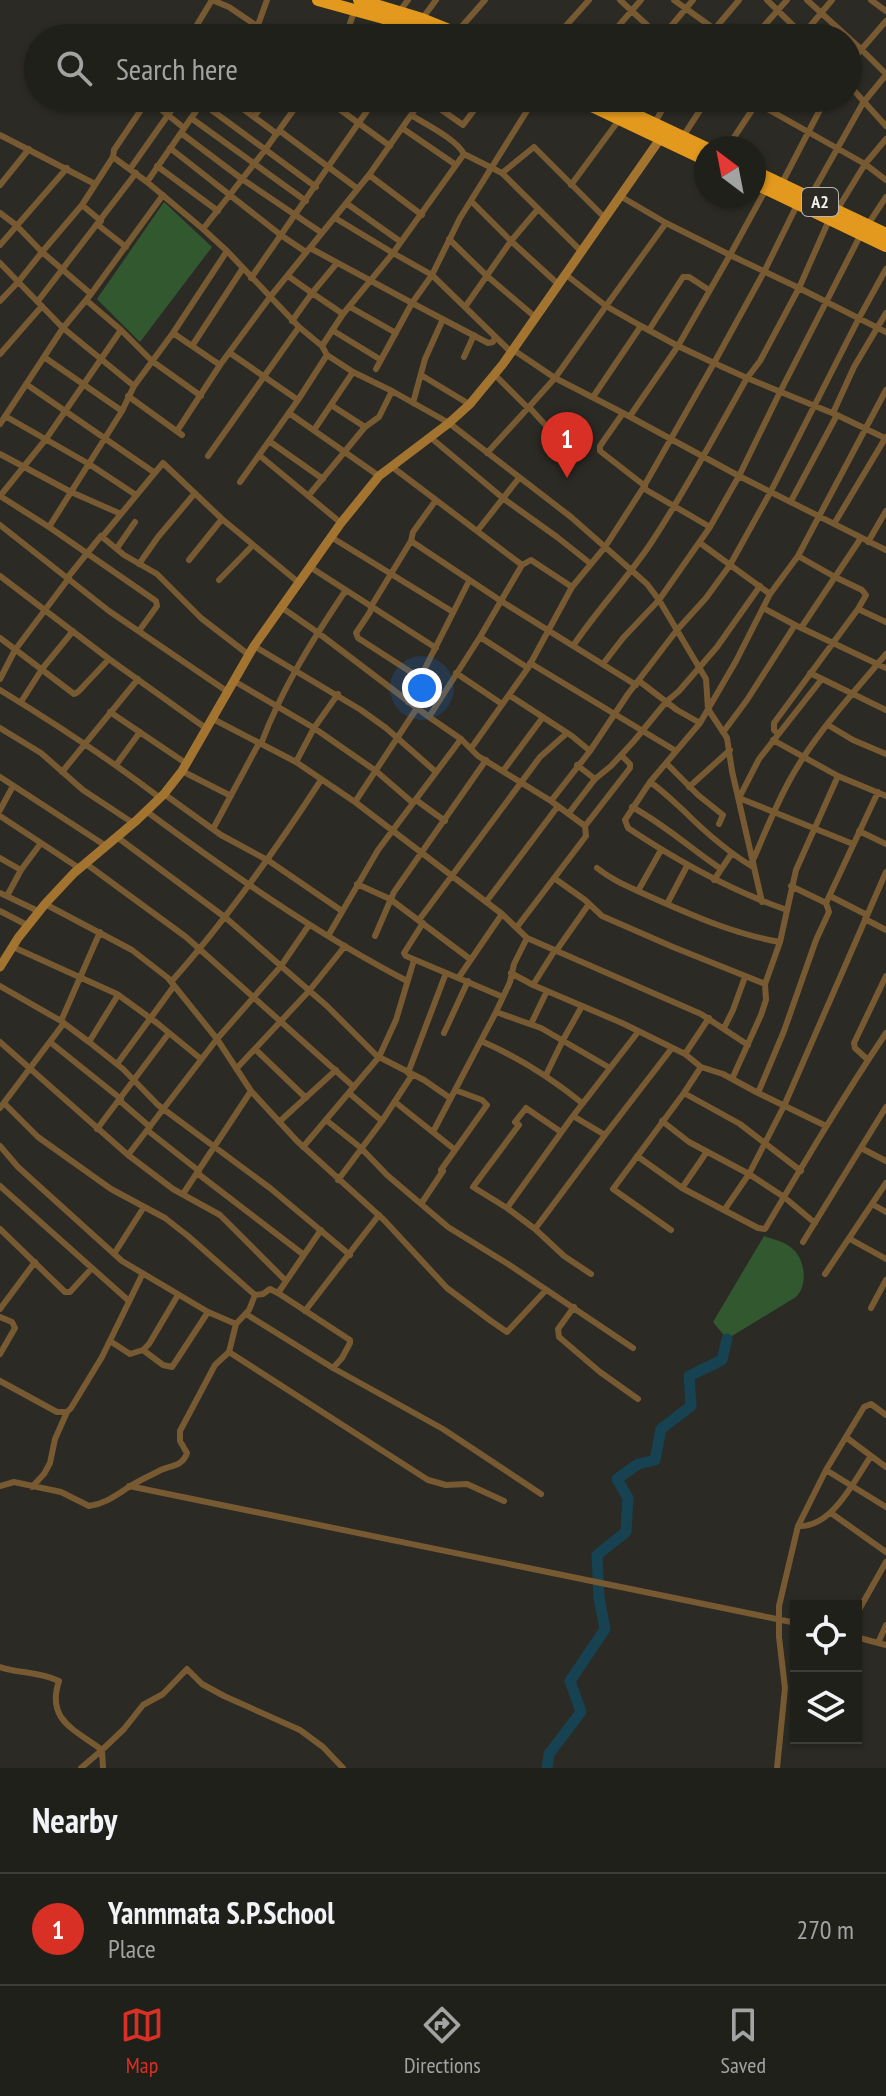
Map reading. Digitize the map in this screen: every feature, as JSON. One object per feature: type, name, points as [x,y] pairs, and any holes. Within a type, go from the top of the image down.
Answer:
[{"type":"highway","points":[[318,0],[362,3],[399,12],[410,24]]},
{"type":"highway","points":[[362,3],[406,24]]},
{"type":"highway","points":[[604,112],[694,155]]},
{"type":"highway","points":[[631,112],[694,143]]},
{"type":"highway","name":"A2","points":[[766,177],[864,230],[886,246]]},
{"type":"highway","name":"A2","points":[[766,188],[803,198]]},
{"type":"highway","name":"A2","points":[[864,230],[886,234]]},
{"type":"street","points":[[197,24],[212,0],[254,24]]},
{"type":"street","points":[[258,24],[267,0]]},
{"type":"street","points":[[399,12],[408,0]]},
{"type":"street","points":[[417,24],[436,0]]},
{"type":"street","points":[[469,24],[485,0]]},
{"type":"street","points":[[568,24],[589,0]]},
{"type":"street","points":[[620,0],[646,24]]},
{"type":"street","points":[[620,24],[641,0]]},
{"type":"street","points":[[674,0],[706,24]]},
{"type":"street","points":[[673,24],[693,0]]},
{"type":"street","points":[[717,24],[739,0]]},
{"type":"street","points":[[767,0],[791,24]]},
{"type":"street","points":[[765,24],[787,0]]},
{"type":"street","points":[[807,0],[833,24]]},
{"type":"street","points":[[813,24],[832,0]]},
{"type":"street","points":[[871,0],[886,11]]},
{"type":"street","points":[[352,24],[362,3]]},
{"type":"street","points":[[862,48],[886,21]]},
{"type":"street","points":[[862,50],[886,75],[863,103],[886,126]]},
{"type":"street","points":[[0,301],[82,205],[139,112]]},
{"type":"street","points":[[164,112],[242,179],[322,233]]},
{"type":"street","points":[[0,354],[100,223],[171,112]]},
{"type":"street","points":[[147,182],[196,112]]},
{"type":"street","points":[[218,112],[316,187]]},
{"type":"street","points":[[247,112],[358,189]]},
{"type":"street","points":[[254,117],[257,112]]},
{"type":"street","points":[[203,229],[292,112]]},
{"type":"street","points":[[344,112],[390,146]]},
{"type":"street","points":[[251,278],[366,112]]},
{"type":"street","points":[[128,396],[179,433],[220,365],[270,297],[369,175],[413,112]]},
{"type":"street","points":[[446,113],[463,125],[473,112]]},
{"type":"street","points":[[376,369],[412,303],[432,275],[471,201],[526,112]]},
{"type":"street","points":[[654,124],[661,112]]},
{"type":"street","points":[[682,138],[699,112]]},
{"type":"street","points":[[735,136],[750,112]]},
{"type":"street","points":[[775,112],[865,164],[886,180]]},
{"type":"street","points":[[781,184],[818,112]]},
{"type":"street","points":[[472,747],[529,666],[572,587],[605,547],[644,487],[803,198],[838,148],[858,112]]},
{"type":"street","points":[[411,115],[453,142],[464,154],[502,173],[581,251]]},
{"type":"street","points":[[191,118],[306,201]]},
{"type":"street","points":[[571,185],[619,119]]},
{"type":"street","points":[[402,128],[456,165]]},
{"type":"street","points":[[1,137],[95,184]]},
{"type":"street","points":[[1,962],[27,925],[82,865],[162,796],[185,768],[251,651],[341,523],[379,476],[449,423],[495,375],[660,139]]},
{"type":"street","points":[[573,646],[649,546],[747,378],[760,361],[833,215],[865,164],[886,139]]},
{"type":"street","points":[[502,173],[534,147],[604,217]]},
{"type":"street","points":[[170,148],[282,236],[488,343],[493,342],[495,337]]},
{"type":"street","points":[[0,185],[29,149]]},
{"type":"street","points":[[322,346],[343,314],[422,215],[464,154]]},
{"type":"street","points":[[113,157],[163,195],[227,251],[292,321],[322,346],[327,355],[449,423],[571,517],[647,584],[699,668],[707,684],[708,709],[729,742],[732,771],[762,902]]},
{"type":"street","points":[[157,166],[218,211]]},
{"type":"street","points":[[0,245],[67,168]]},
{"type":"street","points":[[369,175],[422,215]]},
{"type":"street","points":[[0,424],[63,328],[163,195]]},
{"type":"street","points":[[619,196],[666,223],[886,332]]},
{"type":"street","points":[[603,664],[633,626],[659,600],[710,527],[739,476],[830,293],[886,197]]},
{"type":"street","points":[[471,201],[557,283]]},
{"type":"street","points":[[346,203],[401,242]]},
{"type":"street","points":[[82,205],[126,247]]},
{"type":"street","points":[[630,416],[678,346],[730,255],[750,208]]},
{"type":"street","points":[[458,325],[511,241],[538,209]]},
{"type":"street","points":[[0,213],[63,270],[152,361],[201,396]]},
{"type":"street","points":[[335,218],[432,275],[495,337],[555,378],[886,550]]},
{"type":"street","points":[[487,453],[555,378],[666,223]]},
{"type":"street","points":[[449,239],[534,316]]},
{"type":"street","points":[[49,527],[122,411],[134,386],[227,251]]},
{"type":"street","points":[[0,263],[63,328],[134,386]]},
{"type":"street","points":[[292,321],[337,263]]},
{"type":"street","points":[[192,346],[243,268]]},
{"type":"street","points":[[551,801],[677,630],[730,565],[886,269]]},
{"type":"street","points":[[565,273],[606,306],[678,346],[886,438],[834,524]]},
{"type":"street","points":[[288,276],[343,314]]},
{"type":"street","points":[[649,330],[683,277],[689,277],[709,290]]},
{"type":"street","points":[[350,307],[396,333]]},
{"type":"street","points":[[791,501],[835,414],[854,367],[886,313]]},
{"type":"street","points":[[413,403],[425,359],[443,319]]},
{"type":"street","points":[[593,397],[641,326]]},
{"type":"street","points":[[208,456],[299,327]]},
{"type":"street","points":[[121,330],[46,439],[0,496],[157,602],[139,631]]},
{"type":"street","points":[[332,330],[381,360]]},
{"type":"street","points":[[173,333],[220,365]]},
{"type":"street","points":[[464,357],[474,335]]},
{"type":"street","points":[[230,353],[298,400]]},
{"type":"street","points":[[240,482],[327,355]]},
{"type":"street","points":[[44,357],[122,411]]},
{"type":"street","points":[[314,430],[353,372]]},
{"type":"street","points":[[421,375],[470,404]]},
{"type":"street","points":[[495,375],[550,430]]},
{"type":"street","points":[[26,384],[155,473]]},
{"type":"street","points":[[787,910],[762,902],[687,866],[661,850],[626,824],[625,820],[650,782],[700,723],[770,594],[798,556],[886,390]]},
{"type":"street","points":[[309,495],[365,427],[382,413],[392,391]]},
{"type":"street","points":[[331,405],[365,427]]},
{"type":"street","points":[[289,413],[379,476]]},
{"type":"street","points":[[623,413],[600,446],[600,451],[644,487],[710,527]]},
{"type":"street","points":[[5,416],[136,495]]},
{"type":"street","points":[[430,437],[504,499],[591,564]]},
{"type":"street","points":[[269,441],[323,479]]},
{"type":"street","points":[[0,454],[71,492],[121,514]]},
{"type":"street","points":[[259,455],[341,523]]},
{"type":"street","points":[[0,679],[15,650],[68,578],[163,463],[222,519],[298,582]]},
{"type":"street","points":[[391,466],[522,565]]},
{"type":"street","points":[[478,530],[519,478]]},
{"type":"street","points":[[139,564],[195,493]]},
{"type":"street","points":[[420,678],[358,638],[356,633],[392,575],[413,532],[436,500]]},
{"type":"street","points":[[724,731],[886,511]]},
{"type":"street","points":[[189,560],[222,519]]},
{"type":"street","points":[[117,548],[135,522]]},
{"type":"street","points":[[0,525],[109,611],[228,692]]},
{"type":"street","points":[[102,537],[124,555],[167,581],[201,618],[251,651],[296,670],[338,694],[436,772]]},
{"type":"street","points":[[331,537],[453,612]]},
{"type":"street","points":[[411,541],[548,631],[700,723]]},
{"type":"street","points":[[700,543],[770,594]]},
{"type":"street","points":[[219,580],[253,545]]},
{"type":"street","points":[[798,556],[864,592],[865,598],[774,723],[776,737],[803,758],[886,796]]},
{"type":"street","points":[[429,717],[522,565],[531,560],[572,587]]},
{"type":"street","points":[[310,567],[436,648]]},
{"type":"street","points":[[0,576],[207,729]]},
{"type":"street","points":[[408,702],[469,581]]},
{"type":"street","points":[[569,813],[595,779],[644,731],[666,702],[717,647],[760,586]]},
{"type":"street","points":[[213,829],[260,743],[275,707],[317,632],[346,590]]},
{"type":"street","points":[[281,607],[472,747],[478,756],[585,826]]},
{"type":"street","points":[[763,608],[886,668]]},
{"type":"street","points":[[858,609],[884,621],[886,612]]},
{"type":"street","points":[[21,702],[42,669],[73,631]]},
{"type":"street","points":[[480,637],[676,751]]},
{"type":"street","points":[[0,638],[76,694],[109,659]]},
{"type":"street","points":[[753,863],[786,786],[803,758],[886,654]]},
{"type":"street","points":[[456,673],[502,704]]},
{"type":"street","points":[[810,673],[886,710]]},
{"type":"street","points":[[62,772],[138,679]]},
{"type":"street","points":[[739,798],[750,774],[821,680]]},
{"type":"street","points":[[234,681],[314,728],[445,821]]},
{"type":"street","points":[[0,690],[55,722],[162,796],[269,861],[342,911]]},
{"type":"street","points":[[296,762],[314,728],[338,694]]},
{"type":"street","points":[[509,695],[590,751]]},
{"type":"street","points":[[355,802],[417,708]]},
{"type":"street","points":[[110,712],[185,768],[231,796]]},
{"type":"street","points":[[503,771],[543,717]]},
{"type":"street","points":[[213,719],[296,762],[355,802],[502,914],[527,938],[709,1018],[748,1045]]},
{"type":"street","points":[[828,725],[886,754]]},
{"type":"street","points":[[0,728],[41,753],[83,790],[133,823]]},
{"type":"street","points":[[116,765],[140,732]]},
{"type":"street","points":[[503,997],[404,953],[421,922],[540,757],[567,733]]},
{"type":"street","points":[[328,936],[357,884],[393,830],[461,739]]},
{"type":"street","points":[[689,787],[730,750]]},
{"type":"street","points":[[517,927],[586,836],[585,826],[630,768],[621,755]]},
{"type":"street","points":[[375,936],[390,899],[486,760]]},
{"type":"street","points":[[666,763],[723,815],[719,824]]},
{"type":"street","points":[[577,765],[595,779]]},
{"type":"street","points":[[732,1079],[766,1000],[765,984],[780,942],[796,870],[838,776]]},
{"type":"street","points":[[0,777],[106,846]]},
{"type":"street","points":[[117,1064],[172,984],[269,861],[321,780]]},
{"type":"street","points":[[650,782],[732,853],[753,863]]},
{"type":"street","points":[[13,786],[0,813],[178,931],[336,1070],[382,1121]]},
{"type":"street","points":[[758,1093],[829,912],[828,900],[878,792]]},
{"type":"street","points":[[739,798],[853,844]]},
{"type":"street","points":[[486,902],[558,806]]},
{"type":"street","points":[[632,807],[658,822],[721,869]]},
{"type":"street","points":[[146,811],[213,861],[309,925],[407,981]]},
{"type":"street","points":[[859,831],[886,844]]},
{"type":"street","points":[[117,837],[226,918],[379,1057],[424,1080],[450,1098]]},
{"type":"street","points":[[41,843],[4,895],[100,932],[150,962],[217,1039],[251,1091],[279,1122],[379,1215],[447,1288],[507,1332],[546,1290]]},
{"type":"street","points":[[638,891],[661,850]]},
{"type":"street","points":[[714,880],[732,853]]},
{"type":"street","points":[[0,858],[21,870]]},
{"type":"street","points":[[667,904],[687,866]]},
{"type":"street","points":[[597,868],[616,881],[667,904],[748,936],[780,942]]},
{"type":"street","points":[[725,1209],[749,1174],[784,1106],[886,872]]},
{"type":"street","points":[[554,878],[602,916],[765,984]]},
{"type":"street","points":[[357,884],[390,899],[470,959]]},
{"type":"street","points":[[791,886],[866,917],[886,930]]},
{"type":"street","points":[[533,985],[589,904]]},
{"type":"street","points":[[0,911],[27,925]]},
{"type":"street","points":[[459,977],[502,914]]},
{"type":"street","points":[[128,1155],[217,1039],[281,966],[309,925]]},
{"type":"street","points":[[4,1103],[62,1022],[100,932]]},
{"type":"street","points":[[433,1132],[496,1012],[527,938]]},
{"type":"street","points":[[237,1068],[309,991],[345,946]]},
{"type":"street","points":[[13,947],[118,995],[201,1059]]},
{"type":"street","points":[[303,1147],[379,1057],[396,1020],[414,960]]},
{"type":"street","points":[[338,1180],[395,1102],[410,1074],[446,973]]},
{"type":"street","points":[[511,973],[685,1054],[701,1067],[826,1126]]},
{"type":"street","points":[[868,1060],[855,1048],[854,1043],[886,976]]},
{"type":"street","points":[[724,1028],[745,977]]},
{"type":"street","points":[[444,1033],[468,981]]},
{"type":"street","points":[[0,986],[62,1022],[89,1042],[117,1064],[164,1110],[270,1188],[350,1255]]},
{"type":"street","points":[[531,1024],[547,991]]},
{"type":"street","points":[[89,1042],[118,995]]},
{"type":"street","points":[[546,1075],[582,1006]]},
{"type":"street","points":[[496,1012],[531,1024],[610,1068]]},
{"type":"street","points":[[685,1054],[709,1018]]},
{"type":"street","points":[[507,1208],[582,1103],[638,1032]]},
{"type":"street","points":[[97,1129],[169,1033]]},
{"type":"street","points":[[637,1156],[682,1188],[765,1229],[886,1033]]},
{"type":"street","points":[[481,1041],[546,1075],[582,1103]]},
{"type":"street","points":[[0,1042],[128,1155],[183,1194],[220,1215],[286,1281]]},
{"type":"street","points":[[50,1042],[120,1100],[198,1172],[304,1255]]},
{"type":"street","points":[[535,1229],[672,1048]]},
{"type":"street","points":[[255,1049],[306,1098]]},
{"type":"street","points":[[671,1230],[613,1189],[701,1067]]},
{"type":"street","points":[[279,1122],[336,1070]]},
{"type":"street","points":[[0,1090],[4,1103],[38,1137],[111,1189],[165,1218],[255,1295],[270,1289],[350,1340],[342,1358],[333,1368]]},
{"type":"street","points":[[421,1204],[454,1149],[487,1105],[482,1100],[455,1090]]},
{"type":"street","points":[[183,1194],[251,1091]]},
{"type":"street","points":[[684,1093],[740,1124],[801,1171]]},
{"type":"street","points":[[395,1102],[454,1149]]},
{"type":"street","points":[[803,1242],[886,1107]]},
{"type":"street","points":[[561,1132],[526,1108],[515,1122],[519,1125],[473,1187],[507,1208],[564,1256],[591,1274]]},
{"type":"street","points":[[573,1116],[605,1135]]},
{"type":"street","points":[[326,1120],[448,1227],[633,1348]]},
{"type":"street","points":[[662,1121],[706,1153],[749,1174],[784,1197],[815,1223]]},
{"type":"street","points":[[0,1146],[18,1167],[114,1254],[142,1275],[236,1324]]},
{"type":"street","points":[[861,1148],[886,1161]]},
{"type":"street","points":[[682,1188],[706,1153]]},
{"type":"street","points":[[825,1274],[886,1183]]},
{"type":"street","points":[[0,1186],[129,1301]]},
{"type":"street","points":[[872,1204],[886,1212]]},
{"type":"street","points":[[114,1254],[144,1207]]},
{"type":"street","points":[[305,1311],[379,1215]]},
{"type":"street","points":[[0,1229],[65,1292],[70,1292],[92,1268]]},
{"type":"street","points":[[278,1293],[321,1230]]},
{"type":"street","points":[[850,1239],[886,1259]]},
{"type":"street","points":[[0,1309],[35,1262]]},
{"type":"street","points":[[32,1487],[50,1463],[54,1443],[67,1412],[88,1382],[142,1275]]},
{"type":"street","points":[[871,1308],[886,1280]]},
{"type":"street","points":[[110,1341],[130,1354],[143,1350],[178,1295]]},
{"type":"street","points":[[0,1486],[14,1482],[61,1492],[89,1506],[111,1499],[162,1468],[180,1464],[187,1453],[180,1441],[180,1431],[215,1365],[229,1352],[236,1324],[246,1314],[255,1295]]},
{"type":"street","points":[[574,1307],[558,1329],[559,1337],[638,1399]]},
{"type":"street","points":[[143,1350],[163,1365],[172,1367],[208,1312]]},
{"type":"street","points":[[246,1314],[333,1368],[443,1429],[541,1494]]},
{"type":"street","points":[[0,1317],[12,1322],[15,1328],[0,1354]]},
{"type":"street","points":[[229,1352],[428,1480],[446,1485],[467,1484],[504,1501]]},
{"type":"street","points":[[0,1381],[57,1412],[67,1412]]},
{"type":"street","points":[[777,1768],[785,1688],[779,1606],[798,1526],[826,1470],[867,1404],[874,1405],[886,1415]]},
{"type":"street","points":[[847,1438],[886,1467]]},
{"type":"street","points":[[798,1526],[811,1526],[831,1513],[871,1456]]},
{"type":"street","points":[[826,1470],[886,1507]]},
{"type":"street","points":[[129,1486],[790,1622]]},
{"type":"street","points":[[831,1513],[886,1552]]},
{"type":"street","points":[[862,1604],[886,1562]]},
{"type":"street","points":[[862,1639],[882,1644],[886,1625]]},
{"type":"street","points":[[0,1667],[38,1673],[59,1681],[54,1697],[58,1714],[65,1723],[102,1750]]},
{"type":"street","points":[[81,1768],[124,1729],[143,1705],[163,1694],[187,1669],[202,1684],[224,1696],[300,1730],[323,1747],[343,1768]]},
{"type":"street","points":[[102,1750],[103,1768]]},
{"type":"green space","points":[[164,202],[212,247],[140,342],[97,299]]},
{"type":"green space","points":[[764,1236],[789,1246],[799,1256],[803,1285],[796,1297],[727,1339],[713,1322]]},
{"type":"waterway","points":[[547,1768],[549,1754],[581,1712],[570,1681],[605,1629],[599,1598],[597,1555],[626,1532],[628,1498],[617,1479],[638,1464],[655,1460],[661,1429],[691,1406],[689,1376],[722,1360],[727,1339]]},
{"type":"place","name":"Yanmmata S.P.School","points":[[567,478]]}]
